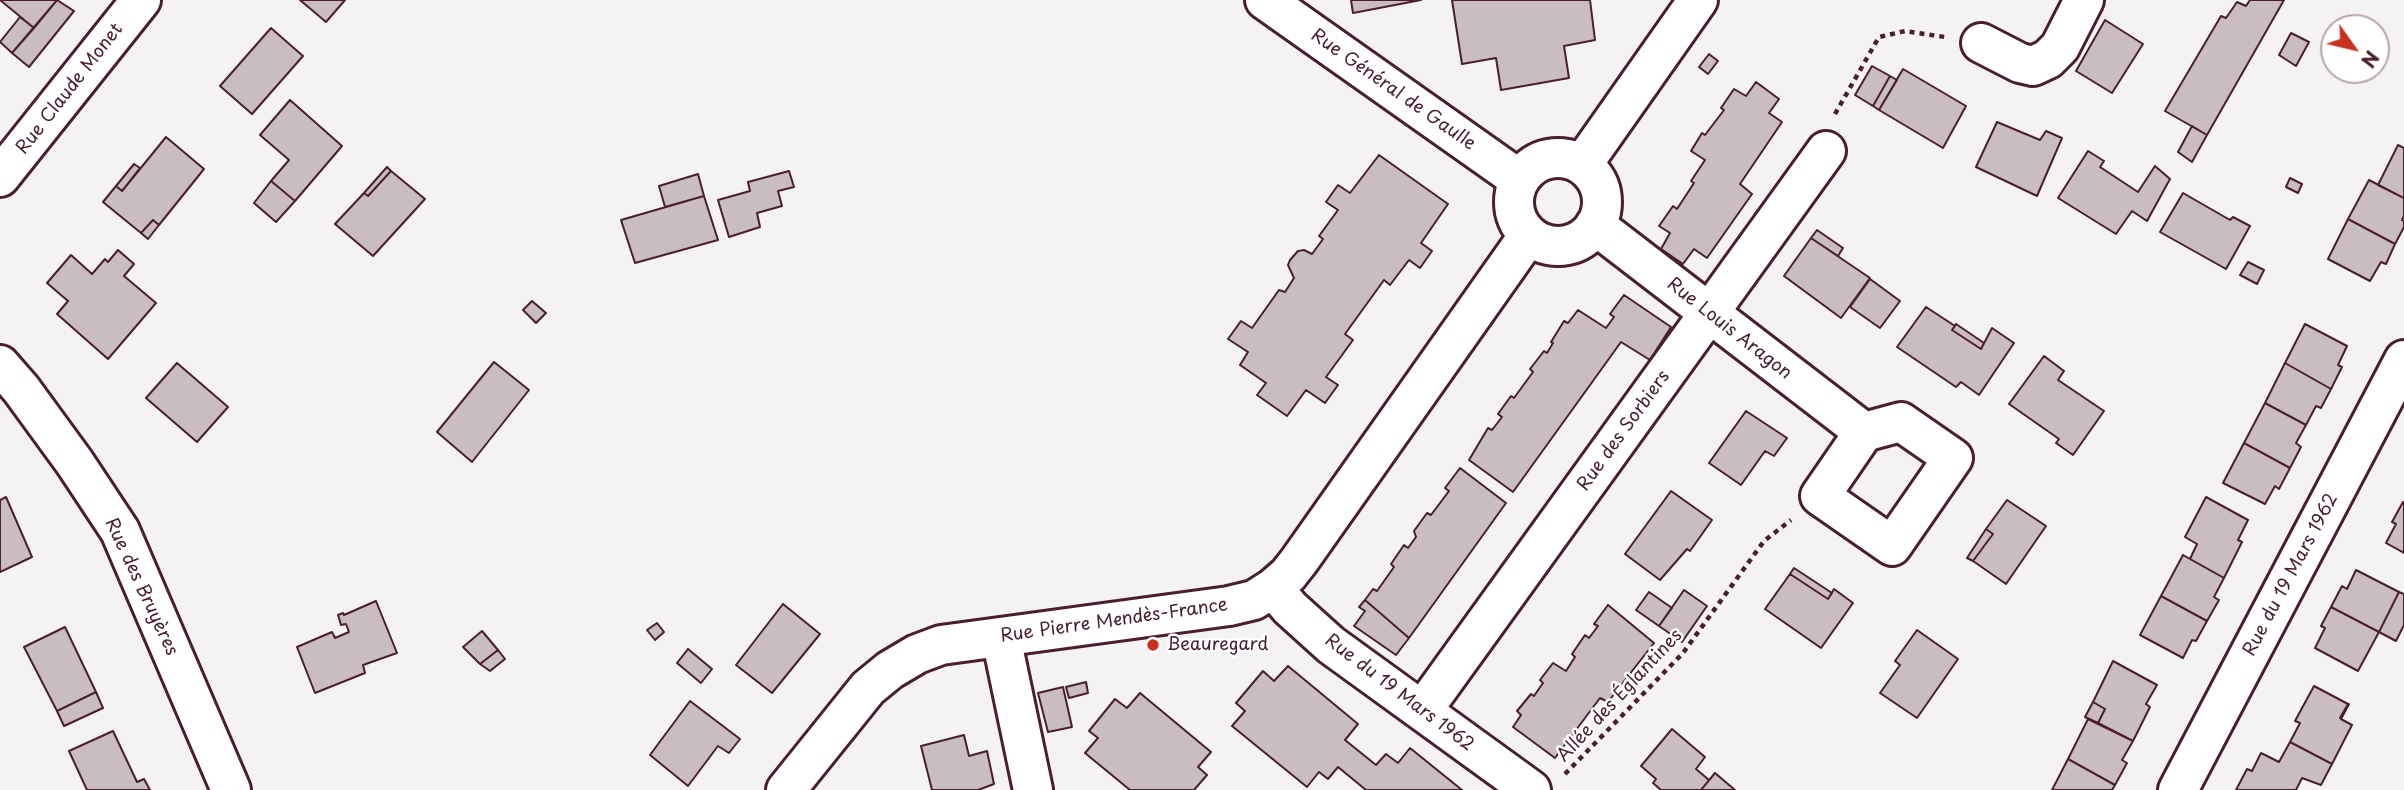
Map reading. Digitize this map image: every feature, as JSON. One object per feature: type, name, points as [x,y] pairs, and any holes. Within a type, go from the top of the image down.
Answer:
[{"type":"street","name":"Rue Général de Gaulle","points":[[1265,0],[1520,180]]},
{"type":"street","points":[[1582,165],[1698,0]]},
{"type":"street","points":[[1981,43],[2020,64],[2033,65],[2048,59],[2060,47],[2084,0]]},
{"type":"street","name":"Rue Claude Monet","points":[[0,177],[133,3]]},
{"type":"street","name":"Rue des Sorbiers","points":[[1422,711],[1826,150]]},
{"type":"street","points":[[1555,158],[1569,159],[1582,165],[1592,174],[1602,199],[1601,213],[1595,225],[1585,237],[1572,244],[1557,246],[1542,243],[1529,235],[1519,223],[1515,209],[1515,194],[1520,180],[1529,169],[1555,158]]},
{"type":"street","name":"Rue Louis Aragon","points":[[1595,225],[1864,432]]},
{"type":"street","name":"Rue Pierre Mendès-France","points":[[786,790],[868,688],[890,670],[917,654],[941,645],[1229,606],[1254,600],[1273,588],[1293,568],[1529,235]]},
{"type":"street","name":"Rue du 19 Mars 1962","points":[[2178,790],[2404,360]]},
{"type":"street","name":"Rue des Bruyères","points":[[0,365],[75,463],[120,531],[231,790]]},
{"type":"street","points":[[1901,422],[1953,458],[1892,545],[1820,496],[1864,432],[1901,422]]},
{"type":"street","name":"Rue du 19 Mars 1962","points":[[1273,588],[1290,608],[1331,645],[1422,711],[1545,785]]},
{"type":"street","points":[[1002,637],[1033,790]]},
{"type":"path","points":[[1826,150],[1824,132],[1879,37],[1905,31],[1981,43]]},
{"type":"path","name":"Allée des Églantines","points":[[1545,785],[1683,653],[1764,541],[1820,496]]},
{"type":"building","points":[[0,0],[57,0],[34,28]]},
{"type":"building","points":[[57,0],[74,11],[29,67],[12,53]]},
{"type":"building","points":[[300,0],[345,0],[326,22]]},
{"type":"building","points":[[1351,0],[1421,0],[1353,13]]},
{"type":"building","points":[[1452,0],[1590,0],[1595,40],[1564,46],[1569,78],[1501,90],[1496,58],[1462,64]]},
{"type":"building","points":[[2250,0],[2284,0],[2207,135],[2165,111],[2221,16],[2226,18],[2237,2],[2246,6]]},
{"type":"building","points":[[20,17],[34,28],[12,53],[0,42]]},
{"type":"building","points":[[2105,20],[2143,44],[2112,93],[2076,71]]},
{"type":"building","points":[[271,28],[303,56],[252,114],[220,86]]},
{"type":"building","points":[[2291,33],[2309,42],[2296,66],[2279,55]]},
{"type":"building","points":[[1709,54],[1718,61],[1708,74],[1699,67]]},
{"type":"building","points":[[1872,66],[1890,76],[1873,106],[1855,95]]},
{"type":"building","points":[[1903,69],[1966,106],[1943,148],[1879,110]]},
{"type":"building","points":[[1890,76],[1897,80],[1879,110],[1873,106]]},
{"type":"building","points":[[1756,82],[1779,99],[1769,113],[1782,122],[1740,184],[1752,194],[1707,258],[1694,249],[1683,264],[1661,249],[1670,233],[1659,226],[1673,206],[1677,209],[1705,160],[1691,151],[1702,133],[1705,135],[1724,110],[1721,108],[1734,89],[1746,96]]},
{"type":"building","points":[[290,100],[342,146],[295,201],[271,181],[289,160],[260,135]]},
{"type":"building","points":[[1997,122],[2040,140],[2046,131],[2062,138],[2037,196],[1976,167]]},
{"type":"building","points":[[2192,126],[2207,135],[2192,162],[2178,152]]},
{"type":"building","points":[[166,137],[204,169],[159,225],[153,220],[141,233],[103,202],[116,186],[122,191]]},
{"type":"building","points":[[2398,145],[2404,148],[2404,198],[2378,185]]},
{"type":"building","points":[[2088,151],[2104,161],[2100,167],[2138,192],[2155,166],[2170,179],[2147,221],[2132,211],[2116,234],[2058,198]]},
{"type":"building","points":[[1379,155],[1448,204],[1421,243],[1432,251],[1420,268],[1409,260],[1390,285],[1384,280],[1345,334],[1353,340],[1326,377],[1338,385],[1325,403],[1306,390],[1287,416],[1257,395],[1266,383],[1240,365],[1248,352],[1228,339],[1241,321],[1252,328],[1279,290],[1285,292],[1294,278],[1288,265],[1290,260],[1298,251],[1304,250],[1312,254],[1323,239],[1319,236],[1338,210],[1326,202],[1338,185],[1350,193]]},
{"type":"building","points":[[134,164],[140,168],[122,191],[116,186]]},
{"type":"building","points":[[387,167],[391,171],[368,196],[364,193]]},
{"type":"building","points":[[391,171],[425,199],[373,256],[335,224],[364,193],[368,196]]},
{"type":"building","points":[[789,171],[794,187],[778,191],[782,206],[757,213],[760,227],[729,237],[718,200],[750,191],[748,182]]},
{"type":"building","points":[[698,174],[704,196],[665,207],[659,186]]},
{"type":"building","points":[[2290,178],[2302,184],[2298,193],[2286,187]]},
{"type":"building","points":[[2369,180],[2404,198],[2404,227],[2395,244],[2348,219]]},
{"type":"building","points":[[271,181],[295,201],[276,222],[254,203]]},
{"type":"building","points":[[2183,193],[2230,220],[2233,217],[2250,226],[2226,269],[2160,232]]},
{"type":"building","points":[[704,196],[718,240],[635,263],[621,220]]},
{"type":"building","points":[[2348,219],[2395,244],[2386,264],[2381,262],[2370,281],[2328,259]]},
{"type":"building","points":[[153,220],[159,225],[148,239],[141,233]]},
{"type":"building","points":[[1817,230],[1843,248],[1838,256],[1811,238]]},
{"type":"building","points":[[1811,238],[1870,278],[1841,318],[1784,276]]},
{"type":"building","points":[[118,250],[134,264],[124,276],[156,303],[108,359],[57,314],[68,301],[47,283],[71,255],[92,274],[105,259],[108,262]]},
{"type":"building","points":[[2248,262],[2264,270],[2257,284],[2240,275]]},
{"type":"building","points":[[1870,279],[1900,301],[1880,328],[1850,307]]},
{"type":"building","points":[[1624,295],[1671,327],[1650,360],[1621,342],[1513,492],[1469,460],[1488,428],[1492,430],[1502,417],[1498,414],[1511,396],[1514,398],[1533,372],[1530,369],[1544,351],[1547,353],[1564,321],[1568,323],[1578,310],[1606,328],[1614,317],[1610,314]]},
{"type":"building","points":[[532,301],[546,313],[536,323],[523,310]]},
{"type":"building","points":[[1926,307],[1955,326],[1952,330],[1981,349],[1992,328],[2014,343],[1979,395],[1961,382],[1956,387],[1897,347]]},
{"type":"building","points":[[1956,324],[1984,343],[1981,349],[1952,330]]},
{"type":"building","points":[[2305,324],[2347,346],[2338,365],[2342,367],[2331,389],[2285,363]]},
{"type":"building","points":[[2044,356],[2064,371],[2058,380],[2104,411],[2073,455],[2056,443],[2059,439],[2009,404]]},
{"type":"building","points":[[494,362],[529,390],[472,462],[437,432]]},
{"type":"building","points":[[177,363],[228,407],[197,442],[146,398]]},
{"type":"building","points":[[2285,363],[2331,389],[2321,408],[2316,406],[2306,425],[2265,403]]},
{"type":"building","points":[[2265,403],[2306,425],[2296,443],[2301,447],[2290,468],[2244,443]]},
{"type":"building","points":[[1746,411],[1787,438],[1774,456],[1765,451],[1741,485],[1709,463]]},
{"type":"building","points":[[2244,443],[2290,468],[2279,489],[2275,486],[2265,504],[2223,483]]},
{"type":"building","points":[[1460,468],[1506,503],[1409,638],[1365,600],[1373,589],[1377,591],[1394,567],[1391,564],[1404,545],[1408,548],[1416,537],[1414,531],[1427,513],[1431,515],[1449,491],[1445,488]]},
{"type":"building","points":[[1671,491],[1712,520],[1690,551],[1687,549],[1660,580],[1625,554]]},
{"type":"building","points":[[6,497],[32,557],[0,572],[0,500]]},
{"type":"building","points":[[2206,497],[2248,520],[2238,540],[2242,542],[2224,578],[2190,559],[2197,544],[2185,537]]},
{"type":"building","points":[[2007,500],[2046,526],[2006,584],[1973,561],[1993,534],[1986,529]]},
{"type":"building","points":[[2403,502],[2404,553],[2386,543],[2396,524],[2392,522]]},
{"type":"building","points":[[1986,529],[1993,534],[1973,561],[1967,558]]},
{"type":"building","points":[[2183,555],[2224,578],[2214,597],[2219,600],[2207,621],[2161,596]]},
{"type":"building","points":[[1794,568],[1832,593],[1828,599],[1790,574]]},
{"type":"building","points":[[2356,570],[2399,592],[2379,632],[2331,607],[2342,586],[2347,589]]},
{"type":"building","points":[[1790,574],[1828,599],[1834,589],[1853,603],[1821,648],[1765,609]]},
{"type":"building","points":[[1684,590],[1707,606],[1682,642],[1659,626]]},
{"type":"building","points":[[1649,592],[1672,608],[1659,626],[1636,610]]},
{"type":"building","points":[[2399,592],[2404,594],[2404,625],[2396,641],[2379,632]]},
{"type":"building","points":[[2161,596],[2207,621],[2196,641],[2192,640],[2183,658],[2140,635]]},
{"type":"building","points":[[1365,600],[1409,638],[1396,655],[1354,626],[1365,611],[1359,607]]},
{"type":"building","points":[[376,601],[397,653],[363,665],[365,673],[315,693],[297,647],[332,632],[335,638],[349,632],[346,624],[341,625],[338,615]]},
{"type":"building","points":[[783,604],[820,634],[772,693],[736,665]]},
{"type":"building","points":[[1608,605],[1654,643],[1608,702],[1600,698],[1555,758],[1513,727],[1521,715],[1517,711],[1531,694],[1534,696],[1543,683],[1540,680],[1553,663],[1566,671],[1575,657],[1572,654],[1585,635],[1589,638],[1598,626],[1594,624]]},
{"type":"building","points":[[2331,607],[2379,632],[2358,671],[2315,648],[2325,628],[2321,626]]},
{"type":"building","points":[[657,623],[664,632],[655,640],[647,630]]},
{"type":"building","points":[[65,627],[96,692],[57,711],[24,647]]},
{"type":"building","points":[[1917,630],[1958,659],[1917,718],[1880,693],[1900,665],[1895,661]]},
{"type":"building","points":[[482,631],[498,650],[480,664],[463,647]]},
{"type":"building","points":[[688,649],[712,669],[701,683],[677,663]]},
{"type":"building","points":[[498,650],[505,659],[490,671],[480,664]]},
{"type":"building","points":[[2113,661],[2157,685],[2146,704],[2150,707],[2133,741],[2098,723],[2105,709],[2093,702]]},
{"type":"building","points":[[1288,666],[1358,724],[1345,740],[1376,765],[1386,754],[1398,763],[1410,748],[1462,790],[1366,790],[1338,767],[1328,779],[1319,772],[1307,787],[1232,726],[1245,711],[1236,703],[1263,671],[1274,681]]},
{"type":"building","points":[[1086,682],[1088,693],[1069,698],[1066,687]]},
{"type":"building","points":[[2314,686],[2348,704],[2340,718],[2349,704],[2341,719],[2352,725],[2332,764],[2290,742],[2300,723],[2295,721]]},
{"type":"building","points":[[1063,687],[1072,727],[1048,732],[1038,693]]},
{"type":"building","points":[[96,692],[103,708],[64,726],[57,711]]},
{"type":"building","points":[[1140,693],[1211,752],[1198,767],[1207,775],[1194,790],[1130,790],[1085,753],[1098,738],[1089,731],[1115,699],[1127,708]]},
{"type":"building","points":[[690,701],[740,739],[729,753],[718,746],[688,786],[650,755]]},
{"type":"building","points":[[2093,702],[2105,709],[2098,723],[2085,717]]},
{"type":"building","points":[[2088,719],[2133,741],[2122,760],[2127,763],[2115,785],[2068,759]]},
{"type":"building","points":[[1672,729],[1705,757],[1696,769],[1709,780],[1701,790],[1661,790],[1653,783],[1656,779],[1641,766]]},
{"type":"building","points":[[113,731],[137,782],[144,779],[150,790],[87,790],[69,751]]},
{"type":"building","points":[[964,735],[969,756],[987,751],[994,784],[978,790],[932,790],[921,746]]},
{"type":"building","points":[[2290,742],[2332,764],[2321,785],[2302,778],[2296,790],[2236,790],[2247,769],[2252,771],[2261,753],[2279,762]]},
{"type":"building","points":[[2068,759],[2115,785],[2112,790],[2052,790]]},
{"type":"building","points":[[1715,773],[1735,790],[1701,790]]},
{"type":"place","name":"Beauregard","points":[[1153,645]]}]
